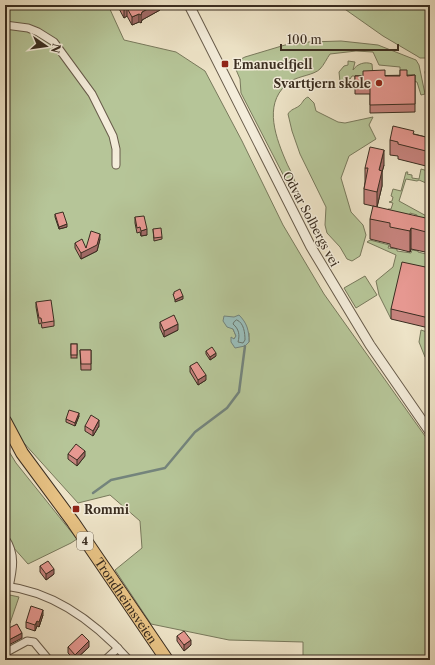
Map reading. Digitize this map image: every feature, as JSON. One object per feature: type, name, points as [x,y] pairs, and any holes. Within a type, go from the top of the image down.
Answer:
[{"type":"highway","name":"Trondheimsveien","points":[[5,421],[22,453],[73,522],[167,660]]},
{"type":"street","name":"Odvar Solbergs vei","points":[[189,5],[311,247],[370,345],[430,432]]},
{"type":"street","points":[[5,25],[28,28],[38,32],[54,42],[92,94],[113,136],[116,149],[116,165]]},
{"type":"street","points":[[5,538],[9,544],[13,558],[7,586],[40,594],[73,610],[101,631],[129,660]]},
{"type":"street","points":[[5,653],[27,641],[31,641],[34,642],[49,660]]},
{"type":"street","points":[[105,660],[118,648]]},
{"type":"green space","points":[[5,5],[108,5],[124,40],[176,52],[205,71],[242,141],[283,225],[324,294],[430,443],[430,660],[303,660],[303,642],[229,640],[151,624],[115,570],[142,548],[140,521],[110,495],[78,503],[14,432],[5,405]],"holes":[[[233,329],[249,333],[249,342],[245,346],[231,338],[234,339],[236,336]]]},
{"type":"green space","points":[[339,5],[430,5],[430,97],[425,72],[428,58],[420,58],[383,36]]},
{"type":"green space","points":[[341,41],[378,45],[416,60],[419,65],[425,94],[421,95],[417,82],[400,77],[400,67],[379,65],[373,52],[356,51],[330,54],[320,69],[314,73],[291,81],[282,89],[274,107],[273,117],[277,139],[295,182],[292,186],[289,186],[241,93],[240,79],[234,65],[237,61],[245,57],[285,45],[309,42]]},
{"type":"green space","points":[[348,61],[355,62],[353,70],[361,64],[372,64],[373,76],[352,76],[350,79],[347,78],[346,82],[340,82],[339,72],[344,66],[348,65]]},
{"type":"green space","points":[[308,97],[314,103],[316,111],[338,122],[345,123],[373,117],[369,125],[376,139],[349,156],[341,178],[351,212],[363,225],[366,235],[360,256],[352,261],[347,259],[340,247],[327,233],[325,225],[326,207],[300,154],[292,131],[288,114]]},
{"type":"green space","points":[[421,169],[428,171],[430,169],[430,182],[426,183],[419,180],[406,179],[399,201],[430,218],[430,228],[415,225],[417,215],[410,213],[409,218],[388,212],[388,209],[391,209],[393,203],[389,202],[392,201],[393,197],[391,196],[393,189],[401,191],[406,172],[408,172],[407,174],[412,175],[412,178],[419,179]]},
{"type":"green space","points":[[370,240],[389,245],[388,248],[397,249],[397,251],[411,253],[412,250],[430,255],[430,271],[402,275],[391,319],[379,295],[376,281],[393,267],[396,255],[367,242]]},
{"type":"green space","points":[[365,276],[377,295],[356,308],[344,288]]},
{"type":"green space","points":[[421,330],[430,332],[430,347],[427,358],[425,357],[419,342]]},
{"type":"green space","points":[[5,445],[16,463],[77,539],[28,564],[5,538]]},
{"type":"green space","points":[[5,594],[19,597],[10,623],[5,625]]},
{"type":"water","points":[[239,315],[247,327],[249,342],[245,346],[235,348],[231,342],[231,337],[234,339],[236,336],[233,329],[227,327],[223,321],[224,316],[234,317]]},
{"type":"building","points":[[121,5],[155,5],[142,12],[141,15],[139,14],[132,17],[127,8],[124,10]]},
{"type":"building","points":[[385,70],[385,76],[400,76],[400,70],[407,70],[407,76],[415,75],[415,104],[370,105],[370,86],[355,86],[355,76],[363,76],[363,71]]},
{"type":"building","points":[[393,126],[414,131],[413,134],[430,138],[430,152],[398,144],[398,142],[390,140]]},
{"type":"building","points":[[370,147],[384,150],[379,170],[382,171],[377,192],[364,189],[368,168],[365,168]]},
{"type":"building","points":[[373,206],[430,219],[430,233],[411,228],[410,231],[390,227],[390,223],[370,219]]},
{"type":"building","points":[[63,212],[67,224],[59,227],[55,214]]},
{"type":"building","points":[[144,216],[147,229],[141,231],[140,227],[137,228],[135,217]]},
{"type":"building","points":[[161,228],[162,237],[154,238],[153,229]]},
{"type":"building","points":[[91,231],[100,234],[97,245],[81,253],[75,243],[82,239],[86,248]]},
{"type":"building","points":[[402,262],[430,268],[429,318],[391,309]]},
{"type":"building","points":[[180,289],[183,296],[175,300],[173,294]]},
{"type":"building","points":[[51,300],[54,321],[42,323],[41,318],[39,318],[36,302]]},
{"type":"building","points":[[174,315],[178,324],[164,331],[160,322]]},
{"type":"building","points":[[71,344],[77,344],[77,355],[71,355]]},
{"type":"building","points":[[212,347],[216,353],[210,357],[206,351]]},
{"type":"building","points":[[80,350],[91,350],[91,364],[81,364]]},
{"type":"building","points":[[197,362],[206,375],[198,380],[190,366]]},
{"type":"building","points":[[69,410],[79,413],[75,423],[66,419]]},
{"type":"building","points":[[91,415],[99,420],[93,431],[85,426]]},
{"type":"building","points":[[76,444],[85,451],[77,460],[68,454]]},
{"type":"building","points":[[48,561],[54,569],[46,574],[40,566]]},
{"type":"building","points":[[31,606],[43,610],[39,622],[37,621],[35,625],[26,622]]},
{"type":"building","points":[[17,624],[22,633],[5,642],[5,630]]},
{"type":"building","points":[[184,631],[191,640],[184,645],[177,636]]},
{"type":"building","points":[[82,634],[89,641],[75,655],[68,647]]},
{"type":"waterway","points":[[93,493],[111,480],[165,468],[195,432],[227,408],[239,392],[245,346]]},
{"type":"place","name":"Emanuelfjell","points":[[225,64]]},
{"type":"place","name":"Svarttjern skole","points":[[379,83]]},
{"type":"place","name":"Rommi","points":[[76,509]]}]
